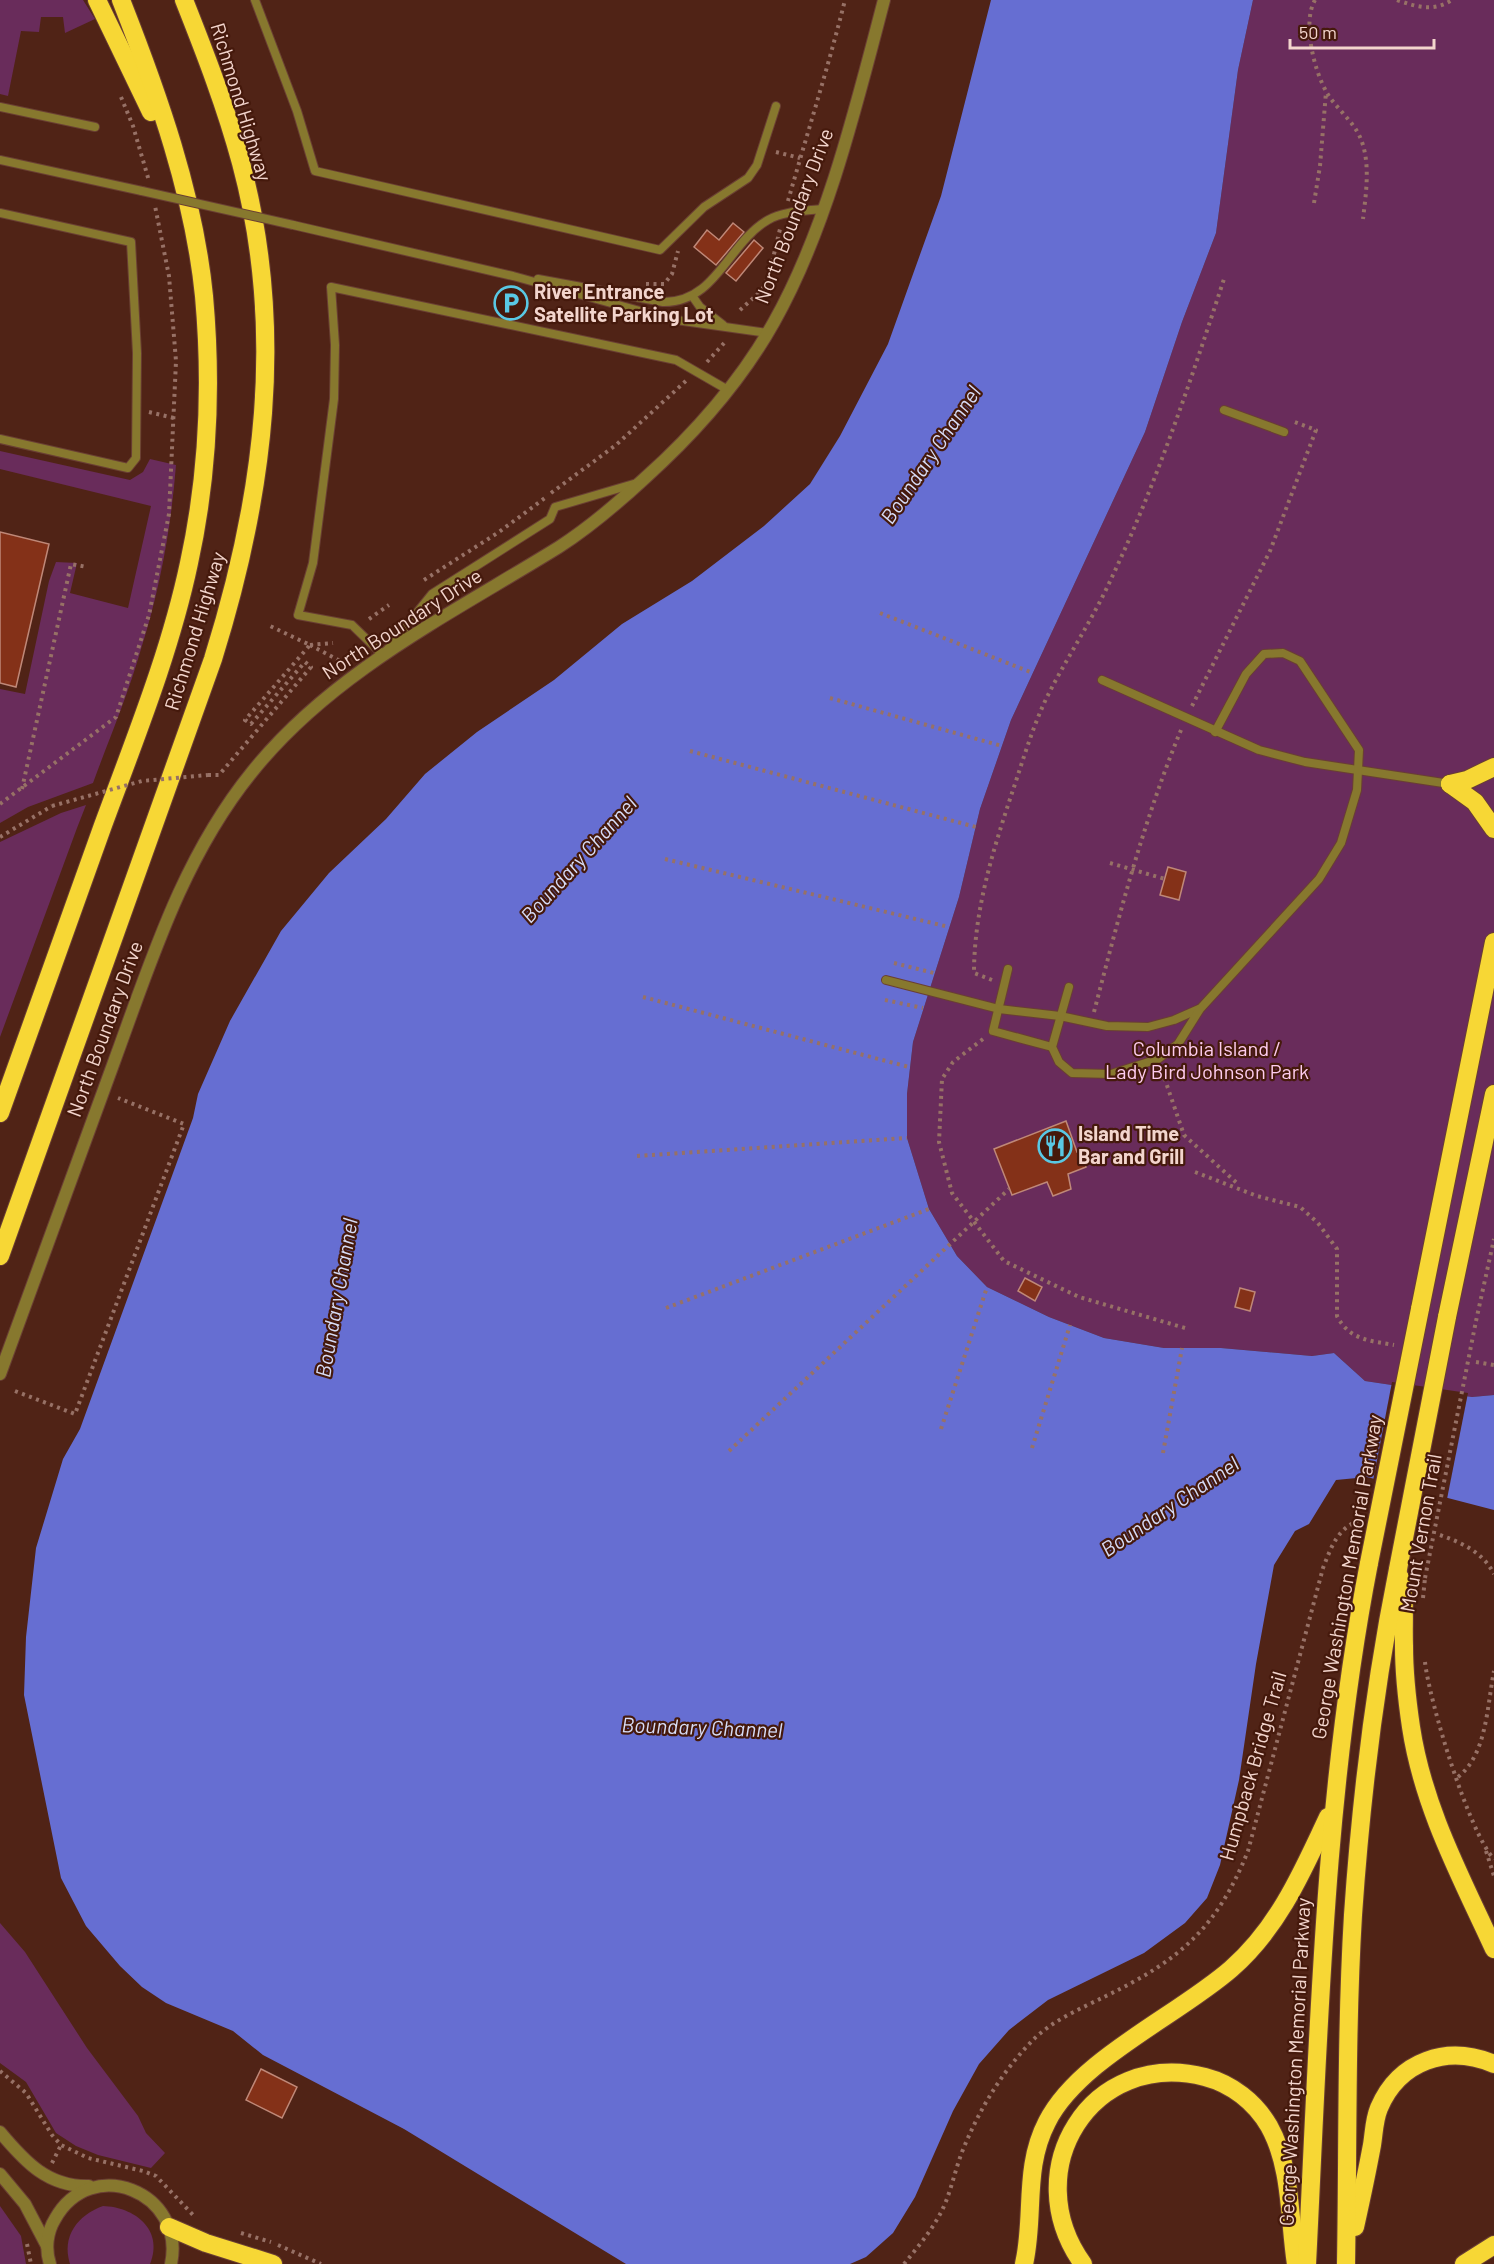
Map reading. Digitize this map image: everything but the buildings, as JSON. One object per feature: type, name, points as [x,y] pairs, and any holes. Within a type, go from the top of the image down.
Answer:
[{"type":"highway","points":[[97,0],[179,173]]},
{"type":"highway","name":"Richmond Highway","points":[[0,1113],[156,678],[175,618],[193,544],[204,459],[207,348],[199,257],[179,173],[148,71],[121,0]]},
{"type":"highway","name":"Richmond Highway","points":[[0,1256],[213,659],[237,580],[257,478],[263,437],[266,346],[252,219],[231,131],[184,0]]},
{"type":"highway","points":[[1450,784],[1467,780],[1494,767]]},
{"type":"highway","points":[[1450,784],[1475,802],[1494,829]]},
{"type":"highway","name":"George Washington Memorial Parkway","points":[[1307,2264],[1332,1808],[1349,1674],[1369,1563],[1494,942]]},
{"type":"highway","points":[[1347,2264],[1349,2020],[1358,1844],[1374,1708],[1398,1569],[1447,1317],[1494,1094]]},
{"type":"highway","points":[[1398,1569],[1405,1595],[1404,1646],[1408,1706],[1422,1778],[1442,1836],[1494,1949]]},
{"type":"highway","points":[[1024,2264],[1031,2166],[1040,2136],[1060,2101],[1088,2072],[1213,1984],[1259,1941],[1295,1888],[1332,1808]]},
{"type":"highway","points":[[1347,2264],[1378,2111],[1391,2087],[1409,2069],[1437,2057],[1465,2055],[1494,2064]]},
{"type":"highway","points":[[1083,2264],[1074,2251],[1060,2217],[1057,2178],[1065,2144],[1081,2116],[1107,2092],[1138,2078],[1174,2072],[1213,2079],[1230,2086],[1243,2096],[1268,2124],[1276,2141],[1284,2171],[1296,2264]]},
{"type":"highway","points":[[170,2227],[207,2243],[273,2264]]},
{"type":"highway","points":[[1464,2264],[1494,2245]]},
{"type":"street","name":"North Boundary Drive","points":[[0,1374],[158,942],[202,844],[249,776],[282,737],[321,701],[383,655],[576,536],[641,482],[682,443],[728,390],[768,333],[801,266],[849,128],[884,0]]},
{"type":"street","points":[[0,2132],[27,2161],[46,2176],[70,2187],[121,2186],[142,2194],[158,2208],[170,2227],[173,2250],[171,2264]]},
{"type":"street","points":[[0,2174],[25,2204],[47,2246],[50,2264]]},
{"type":"street","points":[[47,2246],[53,2222],[66,2203],[76,2195],[99,2186]]},
{"type":"lane","points":[[255,0],[297,111],[315,171],[660,250],[704,207],[748,178],[757,165],[776,106]]},
{"type":"lane","points":[[0,107],[95,127]]},
{"type":"lane","points":[[0,160],[513,276],[669,319],[731,330],[768,333]]},
{"type":"lane","points":[[513,276],[570,283],[663,302],[693,297],[717,274],[754,229],[770,218],[822,209]]},
{"type":"lane","points":[[0,213],[131,242],[138,410],[136,458],[128,468],[0,439]]},
{"type":"lane","points":[[641,482],[555,507],[550,519],[432,594],[383,655],[352,625],[298,615],[313,562],[334,399],[335,345],[331,286],[676,360],[698,370],[728,390]]},
{"type":"lane","points":[[693,297],[715,321],[731,330]]},
{"type":"lane","points":[[1224,410],[1284,432]]},
{"type":"lane","points":[[1069,987],[1052,1047],[1059,1062],[1072,1073],[1111,1074],[1158,1059],[1179,1044],[1200,1009],[1319,879],[1341,843],[1356,790],[1359,750],[1309,670],[1293,655],[1264,654],[1252,665],[1215,732]]},
{"type":"lane","points":[[1102,680],[1215,732],[1282,757],[1450,784]]},
{"type":"lane","points":[[1008,969],[993,1031],[1052,1047]]},
{"type":"lane","points":[[886,980],[999,1009],[1060,1016],[1107,1026],[1148,1027],[1174,1020],[1200,1009]]},
{"type":"path","points":[[740,310],[762,290],[769,275],[784,215],[820,97],[844,0]]},
{"type":"path","points":[[1315,0],[1309,11],[1312,52],[1326,92],[1360,137],[1367,173],[1363,219]]},
{"type":"path","points":[[1397,0],[1421,9],[1444,5],[1452,0]]},
{"type":"path","points":[[1314,203],[1320,166],[1326,92]]},
{"type":"path","points":[[1005,984],[974,973],[974,940],[998,836],[1046,699],[1111,579],[1141,513],[1224,279]]},
{"type":"path","points":[[424,580],[499,532],[616,445],[698,370],[725,342]]},
{"type":"path","points":[[138,410],[174,418]]},
{"type":"path","points":[[1190,710],[1270,551],[1316,430],[1289,420]]},
{"type":"path","points":[[22,789],[71,564],[87,567]]},
{"type":"path","points":[[369,618],[388,605]]},
{"type":"path","points":[[880,613],[1033,673]]},
{"type":"path","points":[[270,626],[344,663]]},
{"type":"path","points":[[0,837],[52,806],[142,781],[219,775],[311,667],[305,662],[251,724],[245,720],[310,645],[333,643]]},
{"type":"path","points":[[830,698],[1002,746]]},
{"type":"path","points":[[1091,1023],[1130,869],[1154,795],[1182,726]]},
{"type":"path","points":[[690,751],[976,826]]},
{"type":"path","points":[[665,859],[948,927]]},
{"type":"path","points":[[1110,863],[1165,879]]},
{"type":"path","points":[[894,963],[934,973]]},
{"type":"path","points":[[644,997],[909,1067]]},
{"type":"path","points":[[885,1000],[923,1008]]},
{"type":"path","points":[[993,1031],[953,1062],[942,1079],[939,1142],[952,1193],[1004,1261],[1079,1297],[1185,1328]]},
{"type":"path","points":[[1158,1059],[1184,1135],[1200,1153],[1242,1188]]},
{"type":"path","points":[[15,1391],[75,1414],[184,1124],[118,1098]]},
{"type":"path","points":[[637,1156],[907,1138]]},
{"type":"path","points":[[1195,1172],[1242,1188],[1257,1196],[1300,1207],[1318,1222],[1336,1249],[1337,1316],[1341,1324],[1358,1338],[1394,1346]]},
{"type":"path","points":[[729,1451],[974,1224],[1009,1188]]},
{"type":"path","points":[[666,1308],[929,1209]]},
{"type":"path","name":"Mount Vernon Trail","points":[[1423,1599],[1425,1578],[1494,1239]]},
{"type":"path","points":[[941,1429],[987,1287]]},
{"type":"path","points":[[1032,1448],[1070,1325]]},
{"type":"path","points":[[1163,1453],[1182,1348]]},
{"type":"path","points":[[1476,1362],[1494,1365]]},
{"type":"path","name":"Humpback Bridge Trail","points":[[904,2264],[939,2216],[962,2153],[985,2102],[1034,2038],[1059,2021],[1162,1967],[1192,1940],[1221,1908],[1248,1851],[1332,1545],[1344,1528],[1358,1520],[1366,1520]]},
{"type":"path","points":[[1440,1536],[1462,1543],[1479,1554],[1494,1574]]},
{"type":"path","points":[[1423,1652],[1427,1683],[1494,1876]]},
{"type":"path","points":[[1458,1777],[1468,1768],[1479,1749],[1494,1671]]},
{"type":"path","points":[[1484,1845],[1494,1858]]},
{"type":"path","points":[[0,2071],[26,2093],[52,2135],[61,2145],[88,2158],[156,2176],[189,2212],[202,2221]]},
{"type":"path","points":[[53,2162],[61,2145]]},
{"type":"path","points":[[230,2231],[290,2248],[321,2264]]},
{"type":"green space","points":[[0,0],[83,0],[95,19],[65,33],[63,17],[41,17],[39,32],[21,31],[8,96],[0,94]]},
{"type":"green space","name":"Columbia Island / Lady Bird Johnson Park","points":[[1253,0],[1494,0],[1494,1395],[1472,1397],[1365,1381],[1334,1353],[1312,1356],[1221,1348],[1164,1348],[1104,1338],[1049,1317],[987,1287],[957,1256],[929,1209],[907,1138],[907,1094],[913,1042],[959,897],[980,809],[1011,720],[1145,432],[1182,322],[1216,233],[1238,70]]},
{"type":"green space","points":[[0,451],[130,480],[143,472],[150,459],[176,465],[168,535],[154,604],[130,683],[93,783],[28,807],[0,823],[0,689],[25,694],[49,581],[56,562],[77,563],[70,593],[128,608],[151,506],[0,469]]},
{"type":"green space","points":[[86,805],[0,1037],[0,842],[61,813]]},
{"type":"green space","points":[[0,1923],[25,1952],[87,2048],[138,2116],[146,2133],[165,2153],[151,2168],[98,2155],[76,2146],[56,2133],[26,2082],[0,2063]]},
{"type":"green space","points":[[0,2206],[21,2236],[26,2264],[0,2264]]},
{"type":"green space","points":[[103,2206],[125,2211],[143,2222],[153,2240],[150,2264],[70,2264],[68,2244],[74,2228],[86,2215]]},
{"type":"water","name":"Boundary Channel","points":[[991,0],[1253,0],[1238,70],[1216,233],[1182,322],[1145,432],[1011,720],[980,809],[959,897],[913,1042],[907,1094],[907,1138],[929,1209],[957,1256],[987,1287],[1049,1317],[1104,1338],[1164,1348],[1221,1348],[1312,1356],[1334,1353],[1365,1381],[1472,1397],[1494,1395],[1494,1510],[1367,1477],[1336,1480],[1309,1524],[1295,1531],[1274,1565],[1256,1664],[1239,1780],[1220,1865],[1207,1898],[1185,1923],[1144,1953],[1048,2000],[1009,2030],[979,2064],[953,2111],[915,2197],[893,2233],[866,2257],[850,2264],[626,2264],[404,2129],[263,2055],[233,2031],[166,2003],[142,1987],[120,1966],[86,1926],[61,1878],[24,1695],[26,1637],[36,1548],[63,1459],[80,1429],[193,1118],[198,1094],[230,1021],[281,931],[329,873],[386,819],[425,774],[477,732],[554,680],[622,624],[692,581],[764,526],[810,484],[840,436],[888,344],[941,196]]},
{"type":"pier","points":[[1392,1382],[1468,1393],[1447,1499],[1373,1481]]},
{"type":"place","name":"River Entrance Satellite Parking Lot","points":[[511,303]]},
{"type":"place","name":"Island Time Bar and Grill","points":[[1055,1146]]}]
